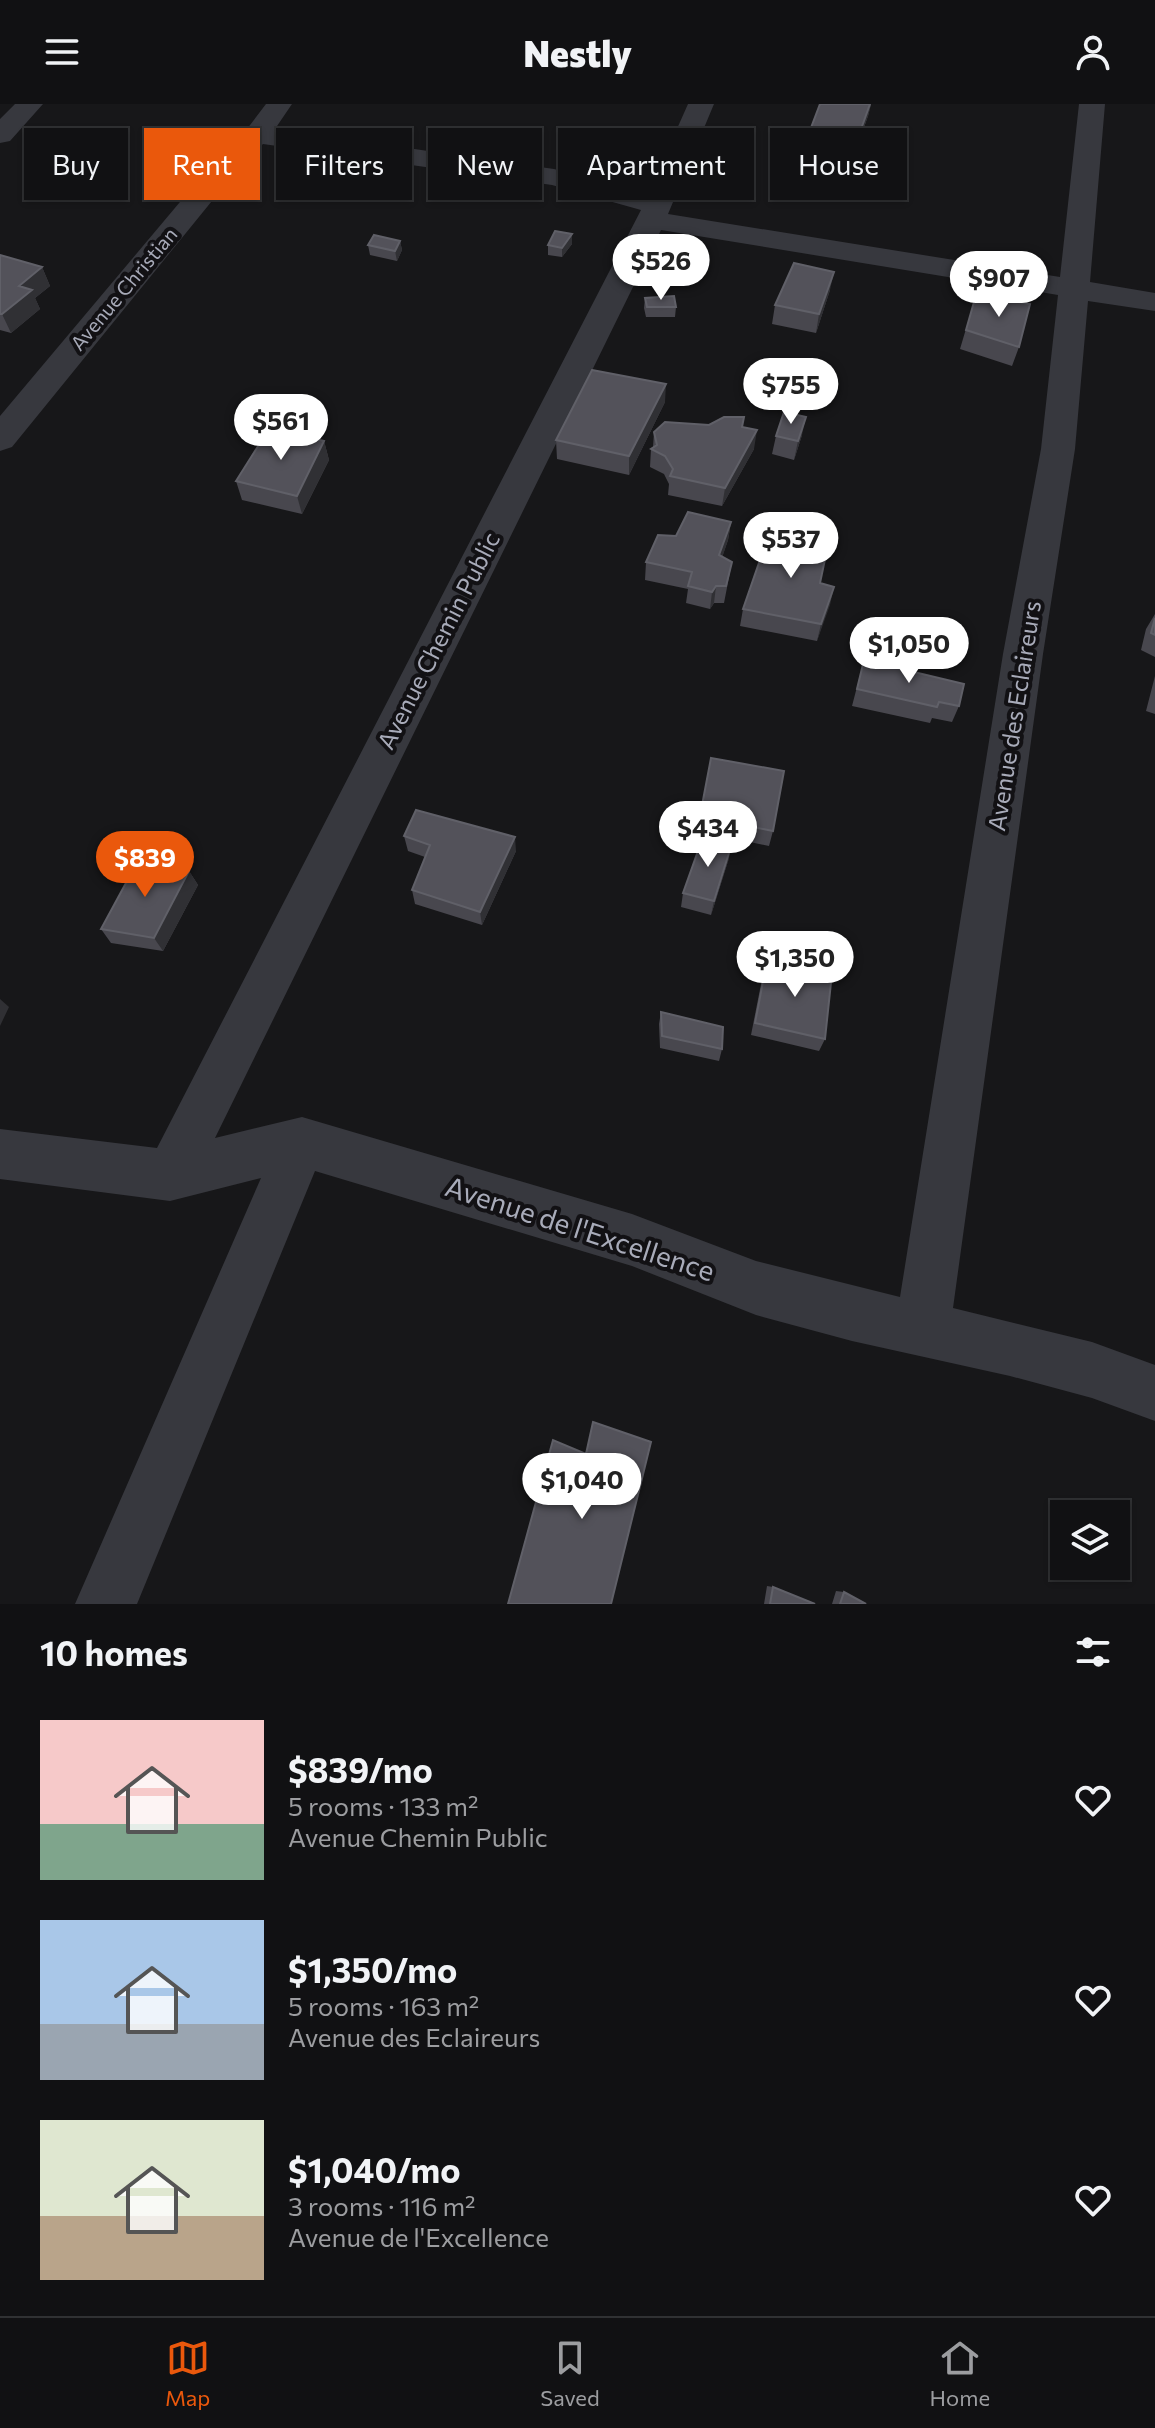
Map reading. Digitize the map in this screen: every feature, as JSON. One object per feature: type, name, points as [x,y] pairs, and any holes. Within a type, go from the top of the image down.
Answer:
[{"type":"street","points":[[0,135],[30,104]]},
{"type":"street","name":"Avenue Christian","points":[[260,131],[279,104]]},
{"type":"street","name":"Avenue Chemin Public","points":[[170,1175],[654,212],[701,104]]},
{"type":"street","name":"Avenue des Eclaireurs","points":[[923,1327],[1023,654],[1058,449],[1076,292],[1092,104]]},
{"type":"street","points":[[260,135],[554,177],[654,212],[1076,292],[1155,302]]},
{"type":"street","name":"Avenue Christian","points":[[0,439],[197,200]]},
{"type":"street","points":[[0,1154],[170,1175],[302,1142]]},
{"type":"street","points":[[106,1604],[302,1142]]},
{"type":"street","name":"Avenue de l'Excellence","points":[[302,1142],[632,1240],[756,1288],[852,1314],[923,1327],[1092,1370],[1155,1393]]},
{"type":"building","points":[[820,104],[870,104],[861,128],[811,128]]},
{"type":"building","points":[[555,231],[572,234],[562,248],[548,245]]},
{"type":"building","points":[[374,235],[400,241],[395,251],[368,245]]},
{"type":"building","points":[[0,255],[42,267],[19,286],[32,290],[2,314],[0,314]]},
{"type":"building","points":[[794,263],[834,272],[819,314],[775,305]]},
{"type":"building","points":[[976,295],[1030,304],[1019,347],[966,330]]},
{"type":"building","points":[[674,296],[676,307],[647,307],[645,298]]},
{"type":"building","points":[[592,370],[666,384],[629,456],[556,440]]},
{"type":"building","points":[[271,405],[295,407],[285,424],[265,419]]},
{"type":"building","points":[[784,412],[806,417],[798,441],[776,436]]},
{"type":"building","points":[[724,417],[744,417],[742,427],[757,430],[725,488],[670,476],[673,469],[665,456],[651,449],[657,445],[654,432],[665,422],[709,425]]},
{"type":"building","points":[[269,429],[324,441],[297,496],[236,481]]},
{"type":"building","points":[[688,512],[731,522],[719,555],[732,562],[726,586],[716,586],[712,592],[688,586],[692,572],[646,562],[658,535],[676,536]]},
{"type":"building","points":[[770,531],[828,545],[820,583],[834,587],[821,624],[743,609]]},
{"type":"building","points":[[864,660],[964,684],[959,706],[939,702],[937,707],[857,689]]},
{"type":"building","points":[[711,758],[784,771],[773,831],[700,816]]},
{"type":"building","points":[[416,810],[515,837],[480,912],[412,890],[430,845],[404,836]]},
{"type":"building","points":[[703,837],[732,843],[714,901],[683,893]]},
{"type":"building","points":[[139,859],[189,871],[154,938],[101,929]]},
{"type":"building","points":[[767,961],[832,973],[825,1039],[755,1023]]},
{"type":"building","points":[[661,1012],[723,1027],[722,1049],[662,1036]]},
{"type":"building","points":[[593,1422],[651,1442],[611,1604],[508,1604],[553,1440],[586,1454]]},
{"type":"building","points":[[773,1587],[815,1604],[770,1604]]},
{"type":"building","points":[[844,1592],[866,1604],[840,1604]]}]
